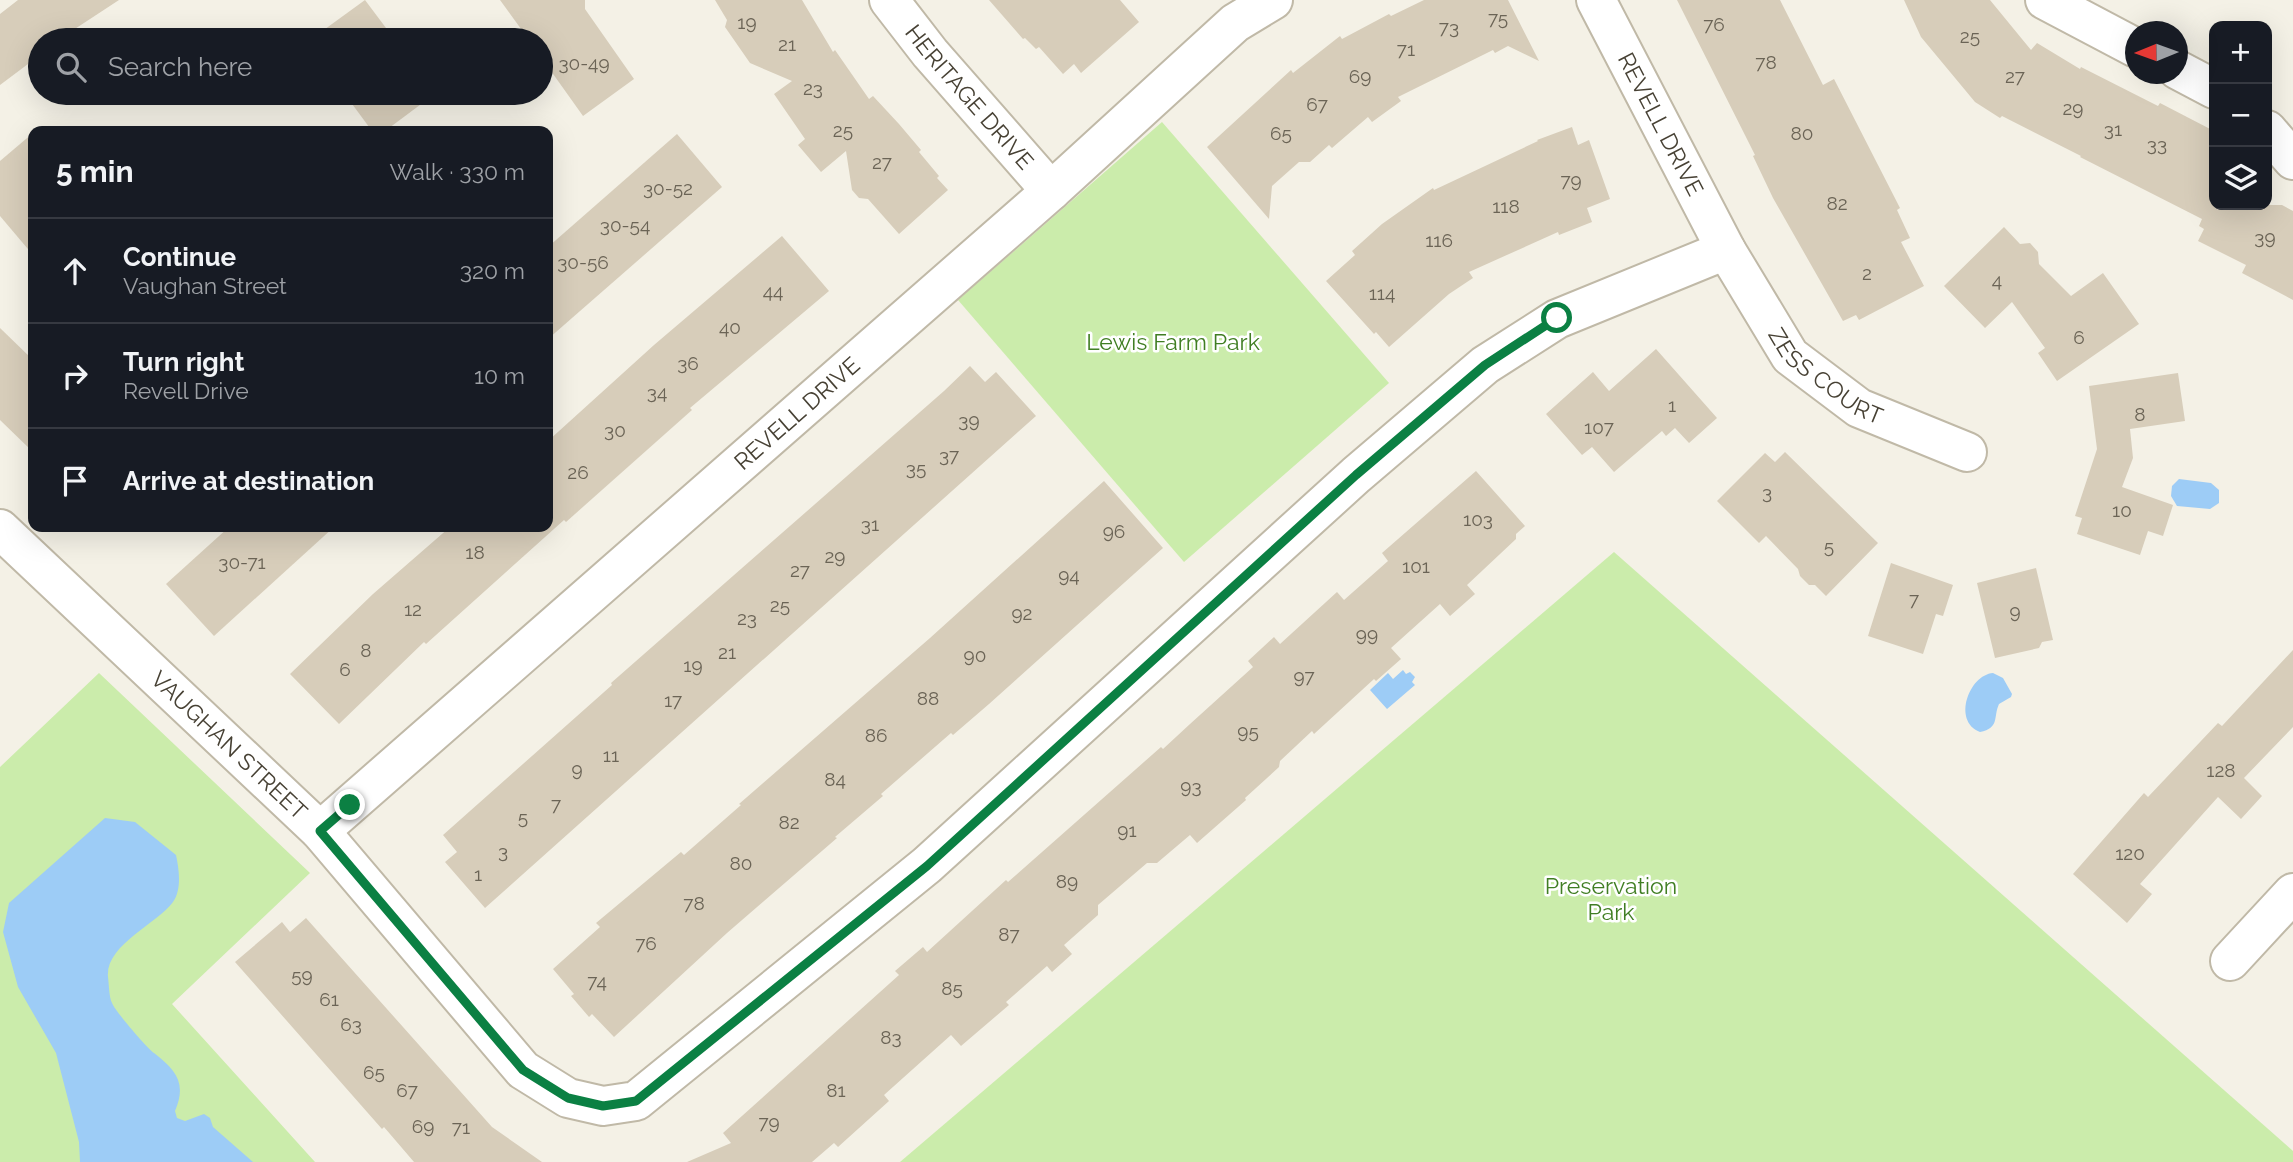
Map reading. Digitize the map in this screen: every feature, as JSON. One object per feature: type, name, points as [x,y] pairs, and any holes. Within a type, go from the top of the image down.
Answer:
[{"type":"street","name":"HERITAGE DRIVE","points":[[889,0],[930,53],[1051,191]]},
{"type":"street","name":"REVELL DRIVE","points":[[320,831],[1051,191],[1235,23],[1273,0]]},
{"type":"street","name":"REVELL DRIVE","points":[[1596,0],[1726,250]]},
{"type":"street","points":[[2045,0],[2125,42]]},
{"type":"street","points":[[2188,75],[2209,86]]},
{"type":"street","points":[[2272,136],[2293,160]]},
{"type":"street","name":"ZESS COURT","points":[[1726,250],[1790,356],[1859,408],[1968,452]]},
{"type":"street","name":"VAUGHAN STREET","points":[[0,529],[320,831],[523,1070],[568,1098],[603,1106],[636,1101],[927,866],[1346,484],[1485,365],[1557,318],[1726,250]]},
{"type":"street","points":[[2230,961],[2293,893]]},
{"type":"green space","name":"Lewis Farm Park","points":[[1162,122],[1389,383],[1184,562],[958,300]]},
{"type":"green space","name":"Preservation Park","points":[[1614,552],[2293,1151],[2293,1162],[900,1162]]},
{"type":"green space","points":[[99,673],[310,873],[172,1004],[315,1162],[0,1162],[0,767]]},
{"type":"water","points":[[2179,479],[2211,483],[2219,490],[2219,503],[2210,509],[2177,506],[2171,496],[2172,486]]},
{"type":"water","points":[[1403,670],[1415,677],[1412,682],[1415,685],[1387,709],[1370,690],[1388,673],[1393,679]]},
{"type":"water","points":[[1993,673],[2003,678],[2012,694],[1999,704],[1991,728],[1980,732],[1967,718],[1967,699],[1977,682]]},
{"type":"water","points":[[105,818],[135,822],[176,855],[179,879],[173,902],[123,945],[109,965],[112,1003],[138,1037],[168,1065],[177,1078],[180,1093],[175,1111],[177,1118],[185,1121],[204,1114],[210,1118],[213,1127],[253,1162],[80,1162],[79,1142],[56,1053],[18,987],[3,932],[9,903]]},
{"type":"building","points":[[18,0],[119,0],[76,28],[28,28],[28,64],[0,85],[0,14]]},
{"type":"building","points":[[365,0],[386,28],[326,28]]},
{"type":"building","points":[[500,0],[585,0],[585,9],[634,79],[583,116],[553,74],[553,28],[520,28]]},
{"type":"building","points":[[715,0],[802,0],[833,52],[835,50],[869,99],[873,96],[899,124],[921,150],[919,152],[948,190],[899,234],[868,199],[859,198],[852,190],[846,151],[821,172],[798,145],[805,139],[774,94],[792,81],[750,63],[725,27],[727,20]]},
{"type":"building","points":[[989,0],[1120,0],[1139,22],[1081,73],[1074,64],[1063,74],[1039,47],[1036,49],[1023,39]]},
{"type":"building","points":[[1424,0],[1508,0],[1539,61],[1508,46],[1495,53],[1493,50],[1398,97],[1401,101],[1372,122],[1368,117],[1332,148],[1329,145],[1310,162],[1299,162],[1272,186],[1269,219],[1207,147],[1291,70],[1293,73],[1340,36],[1342,39],[1389,14],[1391,16]]},
{"type":"building","points":[[1677,0],[1780,0],[1823,85],[1834,79],[1900,208],[1897,210],[1910,238],[1901,242],[1924,286],[1859,320],[1856,315],[1843,321],[1773,198],[1753,156],[1755,155]]},
{"type":"building","points":[[1904,0],[1990,0],[2031,50],[2037,43],[2080,69],[2081,67],[2158,106],[2160,103],[2209,128],[2209,210],[2272,210],[2272,205],[2282,205],[2293,211],[2293,300],[2242,273],[2246,265],[2198,241],[2204,229],[2199,226],[2202,219],[2002,116],[2000,118],[1975,102],[1921,37]]},
{"type":"building","points":[[353,105],[420,105],[392,126],[368,126]]},
{"type":"building","points":[[1572,127],[1578,145],[1589,140],[1610,199],[1587,208],[1592,222],[1559,235],[1558,232],[1469,272],[1473,278],[1449,294],[1389,347],[1326,281],[1355,255],[1352,251],[1382,224],[1433,188],[1434,190],[1537,140]]},
{"type":"building","points":[[677,134],[722,187],[553,335],[553,243]]},
{"type":"building","points":[[28,137],[28,249],[0,216],[0,161]]},
{"type":"building","points":[[2004,227],[2020,244],[2030,243],[2038,252],[2039,264],[2071,296],[2103,273],[2139,324],[2057,381],[2038,353],[2045,348],[2012,302],[1985,328],[1944,286]]},
{"type":"building","points":[[782,236],[829,291],[690,408],[692,410],[566,522],[564,520],[553,530],[553,436],[654,345]]},
{"type":"building","points":[[0,328],[28,355],[28,447],[0,420]]},
{"type":"building","points":[[1656,349],[1717,418],[1689,443],[1675,428],[1666,436],[1662,431],[1614,472],[1592,447],[1582,455],[1546,414],[1593,372],[1609,391]]},
{"type":"building","points":[[970,366],[985,382],[996,372],[1036,416],[485,908],[445,862],[457,852],[443,835]]},
{"type":"building","points":[[2178,373],[2185,421],[2130,429],[2133,458],[2122,487],[2173,505],[2163,536],[2148,531],[2140,555],[2077,534],[2082,518],[2075,516],[2097,449],[2089,386]]},
{"type":"building","points":[[1785,452],[1878,543],[1826,596],[1800,576],[1798,569],[1766,536],[1759,543],[1717,501],[1765,453],[1775,462]]},
{"type":"building","points":[[1476,471],[1525,526],[1516,534],[1516,539],[1467,585],[1475,594],[1450,616],[1440,604],[1391,648],[1401,659],[1376,681],[1374,679],[1314,734],[1312,731],[1280,761],[1279,767],[1245,798],[1246,800],[1197,843],[1190,835],[1157,863],[1147,863],[1098,905],[1098,915],[1064,945],[1072,954],[1052,972],[1047,966],[1006,1002],[1009,1005],[961,1046],[951,1035],[884,1095],[889,1101],[838,1147],[834,1143],[812,1162],[687,1162],[731,1143],[723,1133],[899,975],[895,971],[923,947],[927,952],[1006,880],[1008,882],[1161,747],[1163,749],[1253,667],[1248,661],[1274,637],[1280,644],[1337,592],[1344,600],[1388,561],[1382,553]]},
{"type":"building","points":[[1104,481],[1163,548],[989,704],[881,794],[883,796],[835,837],[837,838],[727,933],[614,1037],[592,1014],[589,1017],[553,969],[600,927],[596,923],[681,852],[684,855]]},
{"type":"building","points":[[223,532],[328,532],[214,636],[166,584]]},
{"type":"building","points":[[444,532],[551,532],[426,644],[424,642],[339,724],[290,674],[373,594]]},
{"type":"building","points":[[1891,563],[1953,585],[1943,616],[1936,614],[1923,654],[1868,636]]},
{"type":"building","points":[[2036,568],[2053,640],[2042,642],[2039,648],[1995,658],[1977,583]]},
{"type":"building","points":[[2293,650],[2293,727],[2244,778],[2262,796],[2241,819],[2218,797],[2140,884],[2152,894],[2127,923],[2073,874],[2144,793],[2148,797],[2218,723],[2222,726]]},
{"type":"building","points":[[306,918],[492,1127],[542,1162],[414,1162],[384,1127],[382,1129],[235,962],[282,922],[290,932]]},
{"type":"route","points":[[350,805],[320,831],[523,1070],[568,1098],[603,1106],[636,1101],[927,866],[1356,475],[1485,365],[1557,318]]}]
